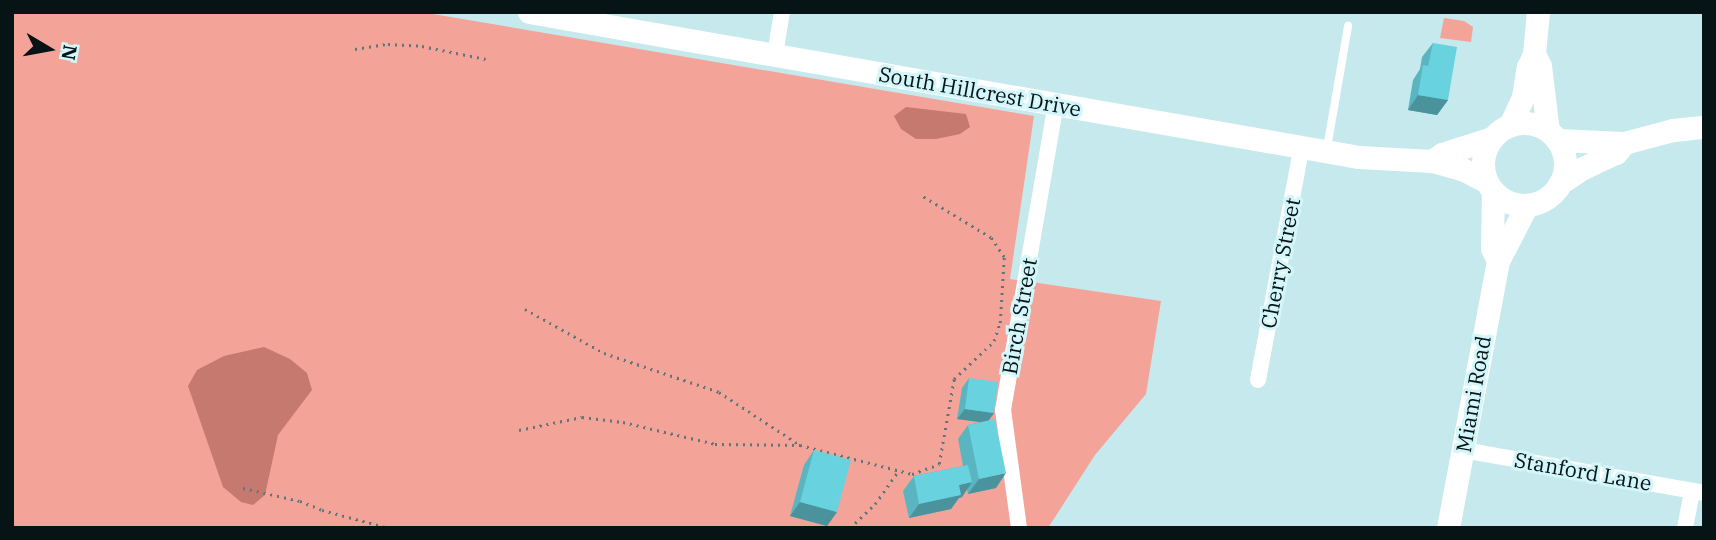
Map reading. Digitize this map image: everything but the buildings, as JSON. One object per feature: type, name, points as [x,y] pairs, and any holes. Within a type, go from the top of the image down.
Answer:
[{"type":"street","name":"South Hillcrest Drive","points":[[529,12],[589,17],[775,55],[1327,151],[1384,160],[1432,161],[1462,169],[1490,186]]},
{"type":"street","points":[[775,55],[782,12]]},
{"type":"street","points":[[1538,12],[1534,54],[1528,67],[1523,97],[1483,159],[1490,186],[1514,204],[1540,202],[1559,184],[1581,169],[1616,153],[1624,143]]},
{"type":"street","points":[[1534,54],[1540,66],[1552,135],[1564,167],[1559,184]]},
{"type":"street","name":"Birch Street","points":[[1019,528],[1018,501],[1003,410],[1056,104]]},
{"type":"street","points":[[1501,132],[1536,125],[1552,135],[1624,143],[1672,130],[1704,127]]},
{"type":"street","name":"South Hillcrest Drive","points":[[1432,161],[1442,154],[1501,132]]},
{"type":"street","name":"Cherry Street","points":[[1258,380],[1302,146]]},
{"type":"street","name":"Miami Road","points":[[1490,186],[1492,248],[1498,261]]},
{"type":"street","name":"Miami Road","points":[[1448,528],[1498,261],[1527,205]]},
{"type":"street","name":"Stanford Lane","points":[[1463,450],[1698,492]]},
{"type":"street","points":[[1685,528],[1698,492]]},
{"type":"lane","points":[[1327,151],[1348,26]]},
{"type":"path","points":[[355,49],[387,44],[422,46],[486,59]]},
{"type":"path","points":[[519,430],[549,421],[582,417],[622,422],[715,444],[800,445],[912,474],[939,464],[954,379],[994,341],[1000,323],[1004,257],[991,239],[922,196]]},
{"type":"path","points":[[525,309],[604,353],[719,392],[800,445]]},
{"type":"path","points":[[850,528],[875,504],[899,470]]},
{"type":"path","points":[[243,488],[300,501],[322,510],[389,528]]},
{"type":"shaded area","points":[[12,12],[421,12],[1034,116],[1010,279],[1161,301],[1146,394],[1095,455],[1048,528],[12,528]]},
{"type":"shaded area","points":[[1444,18],[1464,21],[1473,27],[1471,42],[1440,38]]},
{"type":"shaded area","points":[[906,107],[966,114],[970,127],[960,134],[936,139],[916,139],[901,129],[894,116]]},
{"type":"shaded area","points":[[264,347],[290,359],[307,373],[312,390],[278,435],[265,495],[253,505],[241,502],[223,487],[188,386],[197,370],[224,356]]}]
